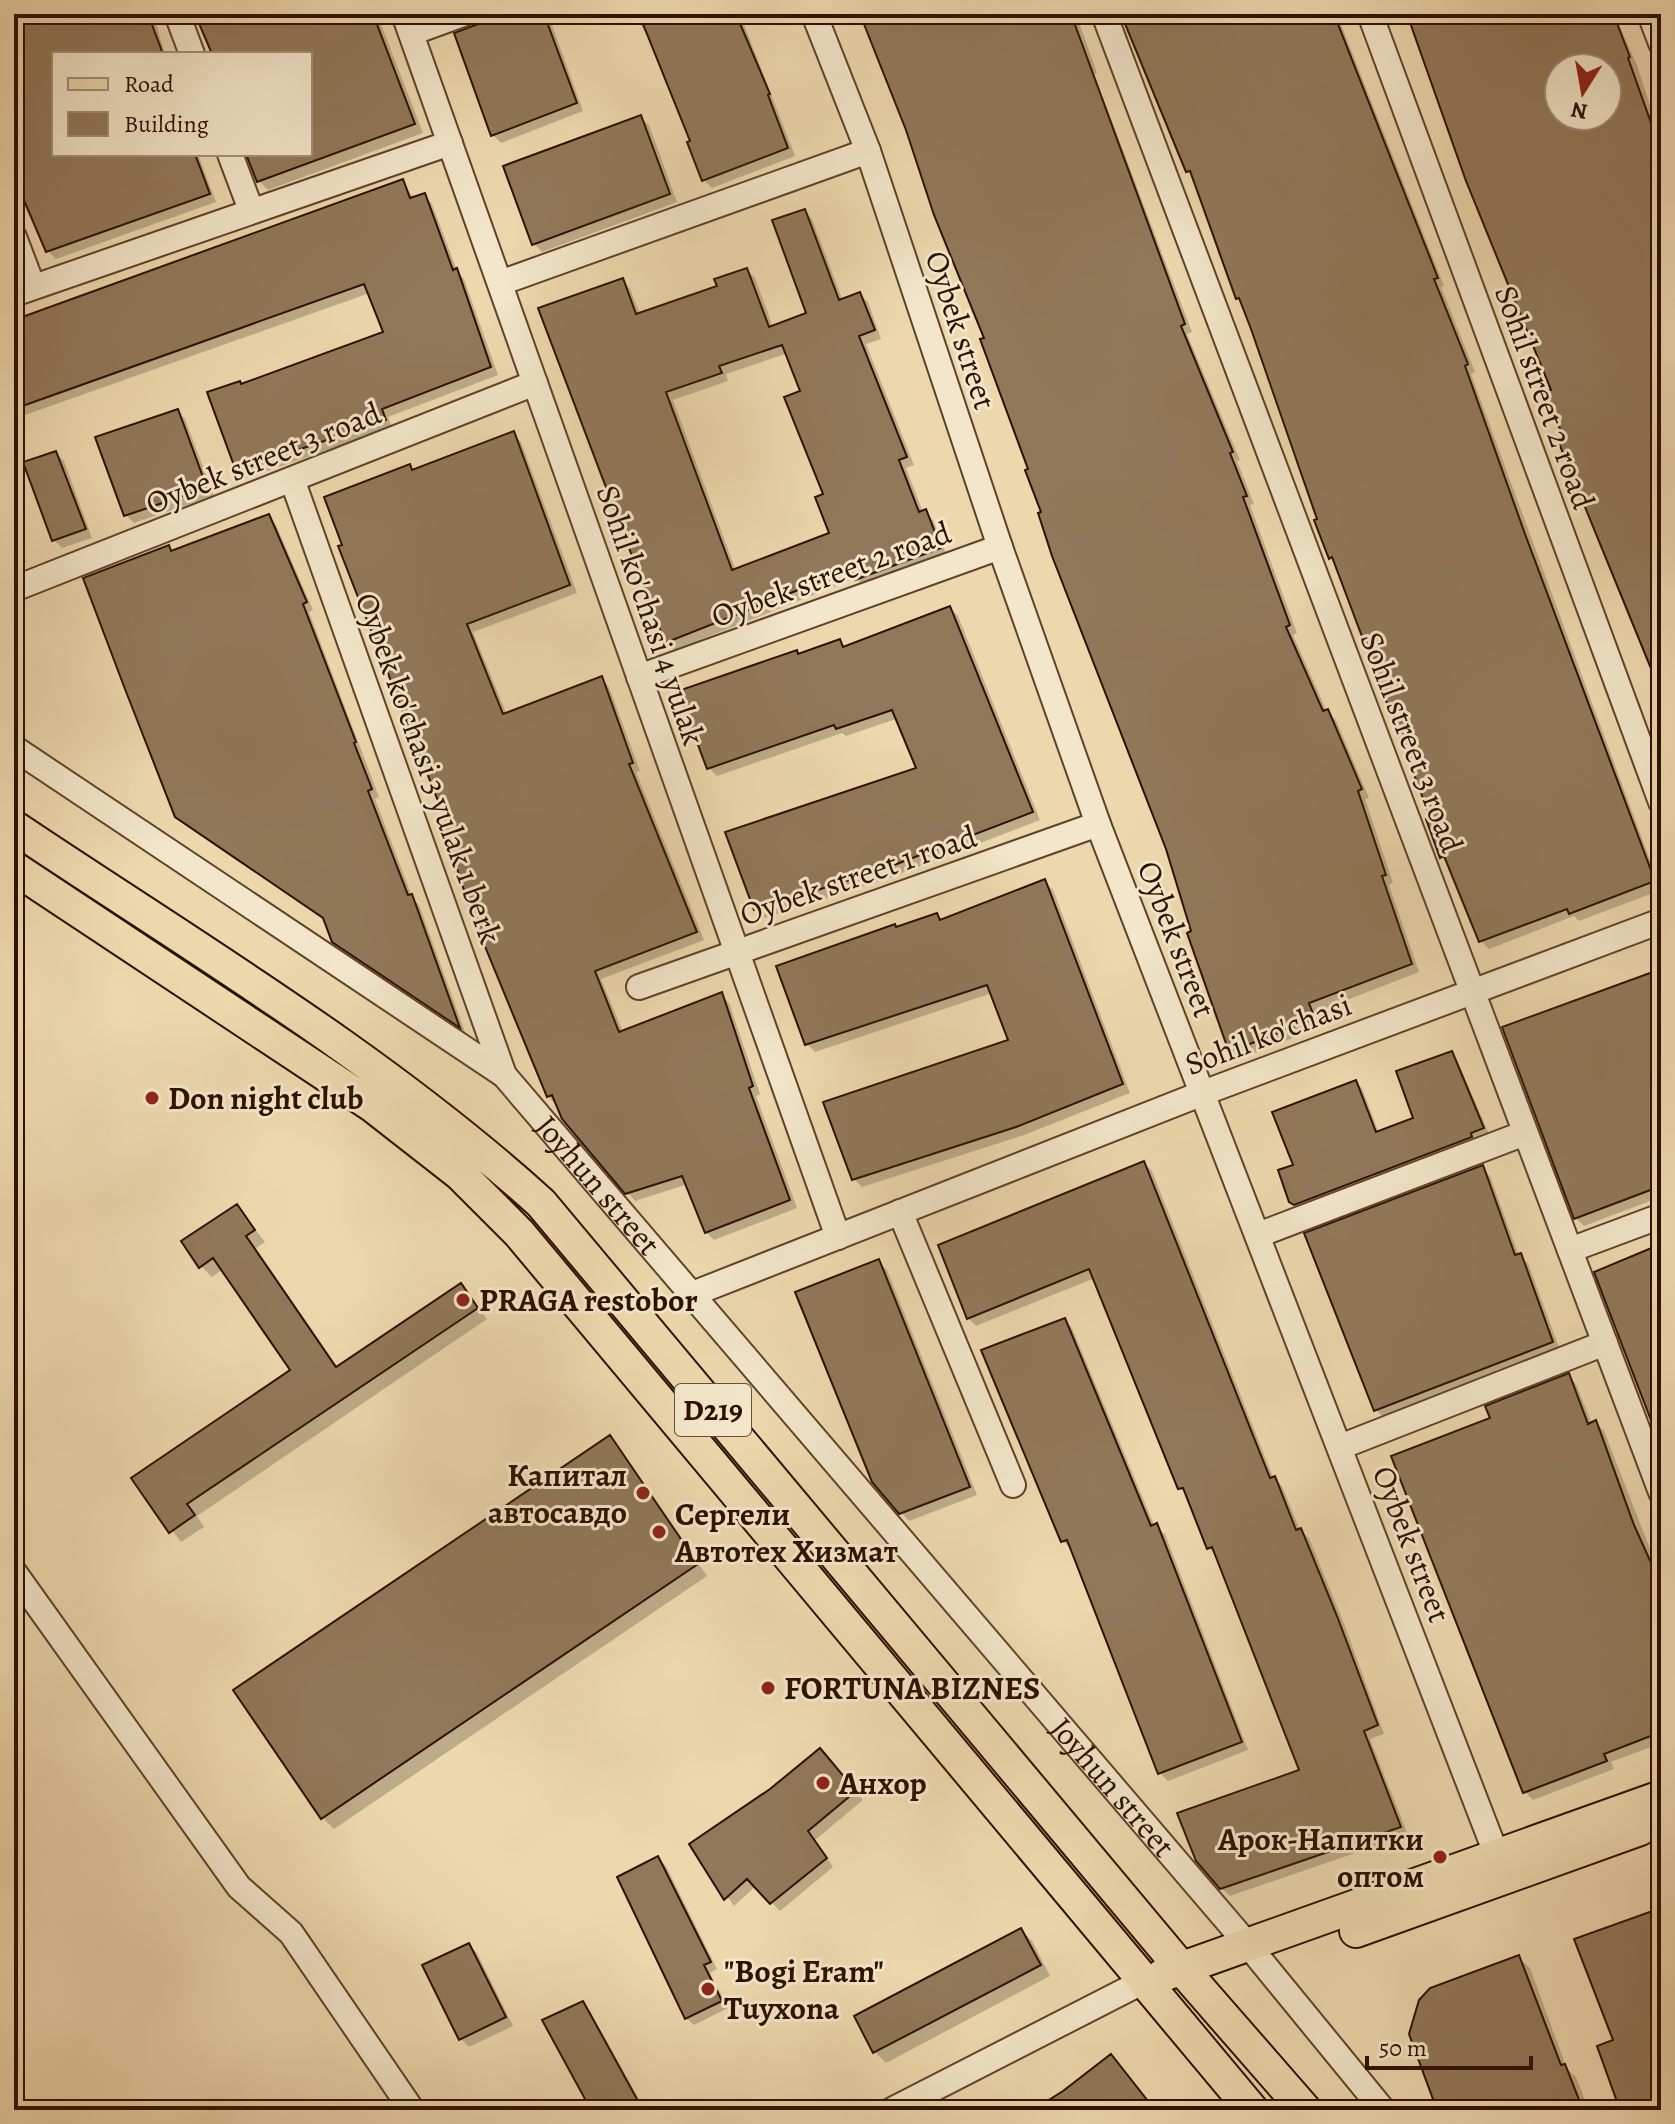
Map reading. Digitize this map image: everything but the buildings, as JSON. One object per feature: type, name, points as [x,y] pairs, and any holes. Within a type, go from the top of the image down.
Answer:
[{"type":"main road","name":"Joyhun street","points":[[14,827],[381,1073],[478,1145],[541,1203],[1189,1978],[1305,2110]]},
{"type":"main road","name":"D219","points":[[14,868],[373,1106],[460,1174],[519,1233],[1252,2110]]},
{"type":"main road","points":[[1502,1868],[1661,1797]]},
{"type":"main road","points":[[1142,1982],[1189,1978],[1502,1868],[1661,1821]]},
{"type":"street","points":[[177,14],[191,52]]},
{"type":"street","points":[[407,23],[463,14]]},
{"type":"street","name":"Oybek street","points":[[814,14],[868,151],[1000,547],[1098,824],[1502,1868]]},
{"type":"street","name":"Sohil street 3 road","points":[[1104,14],[1660,1487]]},
{"type":"street","name":"Sohil street 2 road","points":[[1370,14],[1661,802]]},
{"type":"street","points":[[1650,14],[1661,43]]},
{"type":"street","name":"Sohil ko'chasi 4 yulak","points":[[407,23],[838,1237]]},
{"type":"street","points":[[14,237],[23,291],[450,143]]},
{"type":"street","points":[[500,283],[868,151]]},
{"type":"street","points":[[231,156],[251,210]]},
{"type":"street","name":"Oybek street 3 road","points":[[14,589],[293,482],[535,383]]},
{"type":"street","name":"Oybek ko'chasi 3 yulak 1 berk","points":[[293,482],[504,1075]]},
{"type":"street","name":"Oybek street 2 road","points":[[639,677],[1000,547]]},
{"type":"street","name":"Joyhun street","points":[[14,748],[504,1075],[1255,1954],[1383,2110]]},
{"type":"street","name":"Oybek street 1 road","points":[[639,987],[1098,824]]},
{"type":"street","name":"Sohil ko'chasi","points":[[690,1295],[1203,1093],[1661,921]]},
{"type":"street","points":[[1258,1235],[1525,1133]]},
{"type":"street","points":[[900,1212],[1013,1485]]},
{"type":"street","points":[[1570,1250],[1661,1216]]},
{"type":"street","points":[[1340,1447],[1605,1343]]},
{"type":"street","points":[[14,1572],[239,1887],[291,1933],[412,2110]]},
{"type":"street","points":[[892,2110],[1142,1982]]},
{"type":"place","name":"Don night club","points":[[152,1098]]},
{"type":"place","name":"PRAGA restobor","points":[[463,1300]]},
{"type":"place","name":"Капитал автосавдо","points":[[643,1493]]},
{"type":"place","name":"Сергели Автотех Хизмат","points":[[659,1532]]},
{"type":"place","name":"FORTUNA BIZNES","points":[[768,1688]]},
{"type":"place","name":"Анхор","points":[[823,1783]]},
{"type":"place","name":"Арок-Напитки оптом","points":[[1440,1857]]},
{"type":"place","name":"\"Bogi Eram\" Tuyxona","points":[[708,1989]]}]
